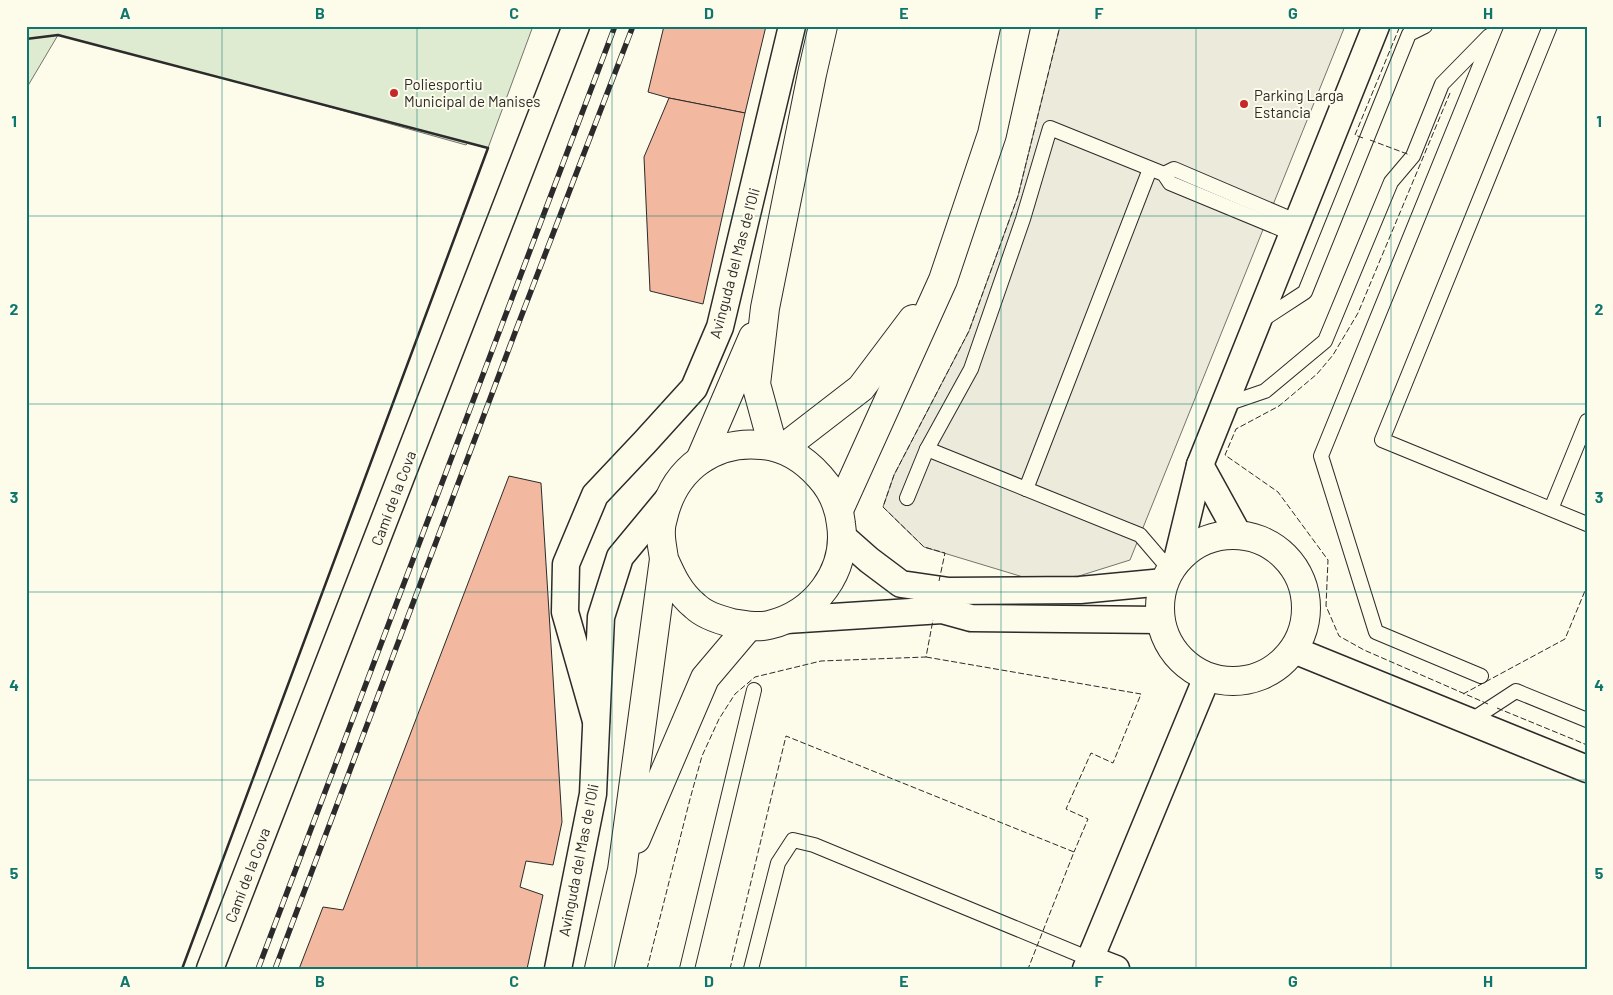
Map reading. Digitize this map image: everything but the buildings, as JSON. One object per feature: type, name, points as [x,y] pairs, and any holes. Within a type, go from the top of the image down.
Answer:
[{"type":"main road","points":[[778,447],[756,384],[765,308],[823,26]]},
{"type":"main road","points":[[839,510],[943,280],[992,134],[1016,26]]},
{"type":"main road","points":[[778,447],[861,388],[943,280]]},
{"type":"main road","points":[[700,460],[765,308]]},
{"type":"main road","points":[[599,969],[622,870],[664,559],[661,528],[668,499],[681,477],[700,460],[723,448],[748,444],[778,447],[807,463],[827,484],[839,510],[843,537],[838,563],[827,587],[809,606],[786,620],[768,625],[749,626],[721,621],[695,607],[676,585],[664,559]]},
{"type":"main road","points":[[1238,534],[1263,540],[1284,555],[1300,576],[1306,600],[1305,626],[1294,650],[1277,668],[1255,678],[1231,682],[1207,677],[1185,664],[1169,644],[1160,620],[1160,601],[1170,571],[1194,545],[1215,536],[1238,534]]},
{"type":"main road","points":[[622,870],[705,678],[749,626]]},
{"type":"street","name":"Camí de la Cova","points":[[210,969],[576,26]]},
{"type":"street","name":"Avinguda del Mas de l'Oli","points":[[596,721],[565,612],[566,564],[595,496],[694,388],[720,328],[792,26]]},
{"type":"street","points":[[843,537],[868,560],[901,584],[949,591],[1080,590],[1170,571],[1200,465],[1376,26]]},
{"type":"street","points":[[1200,465],[1238,534]]},
{"type":"street","name":"Avinguda del Mas de l'Oli","points":[[558,969],[593,794],[601,616],[620,557],[668,499]]},
{"type":"street","points":[[786,620],[942,610],[971,618],[1160,620]]},
{"type":"street","points":[[1294,650],[1587,770]]},
{"type":"street","points":[[1116,969],[1088,964],[1207,677]]},
{"type":"lane","points":[[1258,322],[1304,292],[1409,34],[1425,26]]},
{"type":"lane","points":[[1550,26],[1382,440],[1587,524]]},
{"type":"lane","points":[[1224,405],[1265,391],[1325,341],[1391,182],[1412,156],[1442,84],[1496,28]]},
{"type":"lane","points":[[1481,676],[1376,632],[1321,456],[1496,28]]},
{"type":"lane","points":[[907,498],[927,449],[971,369],[1023,220],[1050,128],[1164,174],[1174,169],[1295,228]]},
{"type":"lane","points":[[1026,488],[1150,169]]},
{"type":"lane","points":[[1551,509],[1587,421]]},
{"type":"lane","points":[[927,449],[1140,535],[1170,571]]},
{"type":"lane","points":[[686,969],[754,690]]},
{"type":"lane","points":[[1470,722],[1516,691],[1587,720]]},
{"type":"lane","points":[[751,969],[778,863],[793,840],[814,845],[1088,964]]},
{"type":"green space","name":"Poliesportiu Municipal de Manises","points":[[26,26],[533,26],[488,148],[468,143],[466,145],[294,97],[58,35],[26,89]]},
{"type":"shaded area","points":[[1060,26],[1345,26],[1130,560],[1079,576],[1033,580],[924,547],[883,507],[894,475],[969,331],[1018,196]]},
{"type":"railway","points":[[258,969],[615,26]]},
{"type":"railway","points":[[275,969],[633,26]]},
{"type":"fence","points":[[939,581],[945,553],[924,547],[883,507],[894,475],[969,331],[1018,196],[1060,26]]},
{"type":"fence","points":[[1363,138],[1355,135],[1400,26]]},
{"type":"fence","points":[[1450,93],[1358,313],[1333,355],[1317,374],[1279,406],[1236,429],[1225,455],[1278,492],[1328,560],[1326,606],[1339,636],[1364,650],[1488,704]]},
{"type":"fence","points":[[1370,140],[1410,155]]},
{"type":"fence","points":[[1463,694],[1565,639],[1587,586]]},
{"type":"fence","points":[[647,969],[702,756],[719,719],[735,694],[755,677],[821,661],[926,657],[933,620]]},
{"type":"fence","points":[[926,657],[1141,694],[1113,763],[1091,753],[1066,809],[1088,819],[1074,852]]},
{"type":"fence","points":[[1497,708],[1587,745]]},
{"type":"fence","points":[[730,969],[786,736],[1074,852],[1028,969]]},
{"type":"wall","points":[[26,39],[58,35],[488,148],[182,969]]},
{"type":"place","name":"Poliesportiu Municipal de Manises","points":[[394,93]]},
{"type":"place","name":"Parking Larga Estancia","points":[[1244,104]]}]
